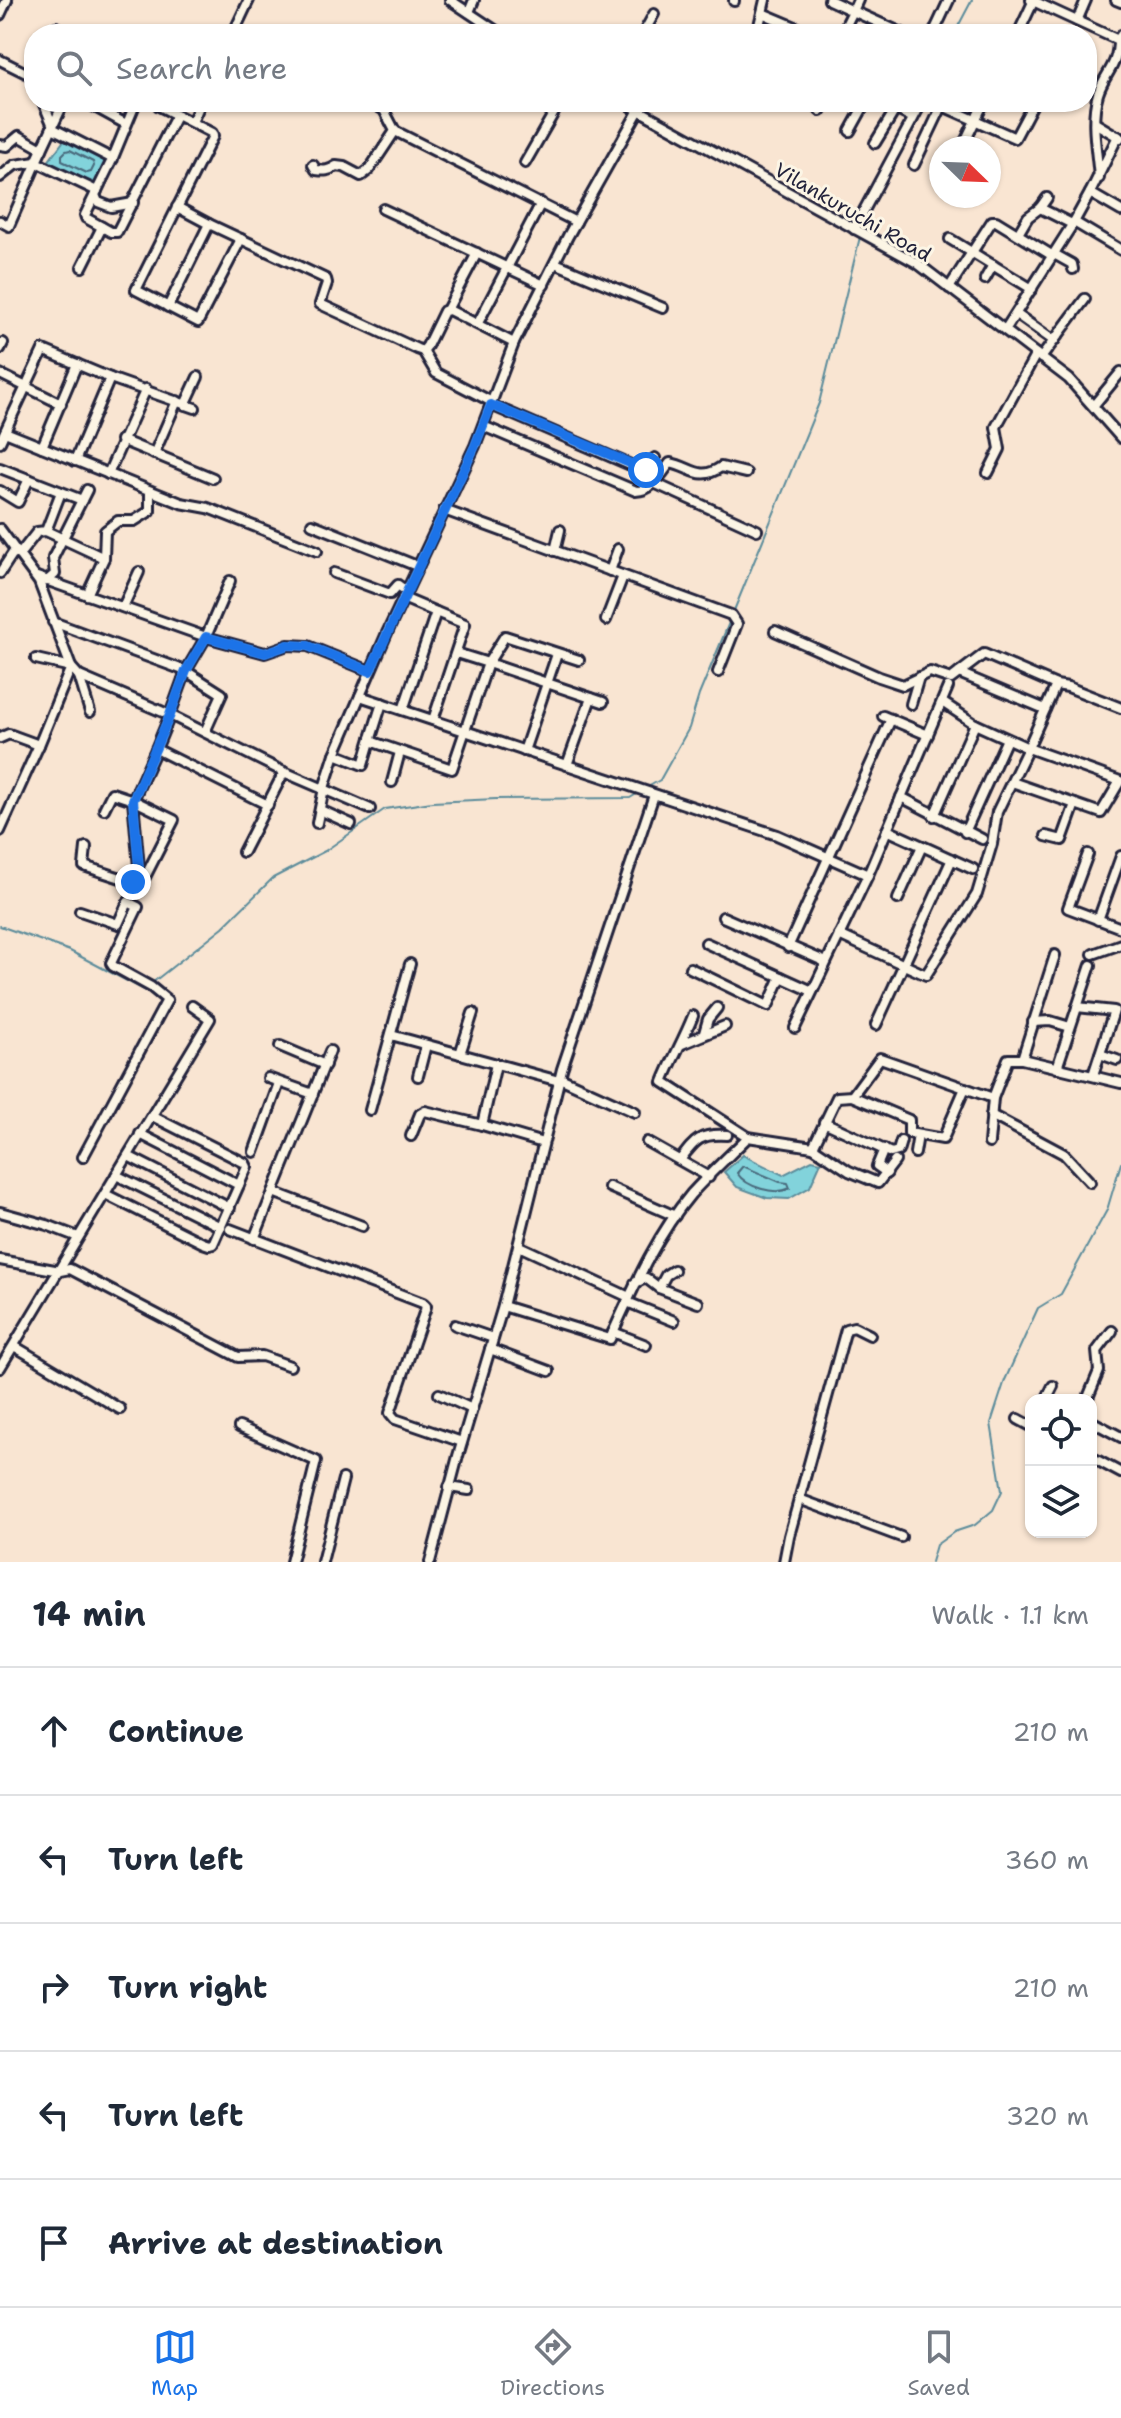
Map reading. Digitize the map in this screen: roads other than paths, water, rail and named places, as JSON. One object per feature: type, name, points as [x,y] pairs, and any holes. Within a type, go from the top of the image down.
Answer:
[{"type":"street","points":[[0,15],[7,0]]},
{"type":"street","points":[[238,24],[249,0]]},
{"type":"street","points":[[450,0],[486,24]]},
{"type":"street","points":[[469,12],[474,0]]},
{"type":"street","points":[[759,24],[765,0]]},
{"type":"street","points":[[829,0],[882,24]]},
{"type":"street","points":[[847,23],[858,0]]},
{"type":"street","points":[[938,24],[949,0]]},
{"type":"street","points":[[1022,24],[1033,0],[1084,24]]},
{"type":"street","points":[[1077,21],[1086,0]]},
{"type":"street","points":[[762,13],[788,24]]},
{"type":"street","points":[[648,24],[654,14]]},
{"type":"street","points":[[1097,29],[1120,39],[1118,57],[1098,93],[1097,103]]},
{"type":"street","points":[[0,60],[24,71]]},
{"type":"street","points":[[47,112],[52,127],[113,159]]},
{"type":"street","points":[[0,221],[9,226],[59,112]]},
{"type":"street","points":[[110,112],[126,124]]},
{"type":"street","points":[[131,112],[113,159],[85,215],[111,232],[117,232],[134,202],[176,116]]},
{"type":"street","points":[[169,112],[213,136],[136,290],[198,322],[241,239]]},
{"type":"street","points":[[192,122],[196,112]]},
{"type":"street","points":[[385,112],[395,131],[576,222]]},
{"type":"street","points":[[525,163],[554,112]]},
{"type":"street","points":[[317,823],[335,754],[417,566],[483,426],[514,343],[576,222],[638,112]]},
{"type":"street","name":"Vilankuruchi Road","points":[[643,112],[917,263],[1069,379],[1121,438]]},
{"type":"street","points":[[850,131],[860,112]]},
{"type":"street","points":[[875,143],[894,112]]},
{"type":"street","points":[[906,112],[913,118]]},
{"type":"street","points":[[859,231],[916,112]]},
{"type":"street","points":[[914,165],[935,112]]},
{"type":"street","points":[[956,112],[1015,138],[1029,112]]},
{"type":"street","points":[[968,136],[979,112]]},
{"type":"street","points":[[1096,112],[1099,178]]},
{"type":"street","points":[[1005,330],[1054,255],[1120,137],[1095,123]]},
{"type":"street","points":[[313,165],[316,170],[329,170],[336,166],[364,175],[395,131]]},
{"type":"street","points":[[0,145],[7,146],[19,136],[42,149]]},
{"type":"street","points":[[0,177],[15,165],[36,162],[96,193]]},
{"type":"street","points":[[96,193],[97,201],[111,207],[134,202]]},
{"type":"street","points":[[1090,193],[1121,211]]},
{"type":"street","points":[[1018,234],[1028,217],[1047,198]]},
{"type":"street","points":[[478,323],[541,203]]},
{"type":"street","points":[[177,207],[326,279],[320,304],[423,351],[436,373],[492,402],[491,405],[642,470],[650,467],[655,458]]},
{"type":"street","points":[[1040,208],[1119,246]]},
{"type":"street","points":[[383,209],[544,285]]},
{"type":"street","points":[[949,288],[992,221],[1072,264],[1073,269]]},
{"type":"street","points":[[168,307],[209,224]]},
{"type":"street","points":[[82,267],[102,227]]},
{"type":"street","points":[[950,239],[1032,289]]},
{"type":"street","points":[[423,351],[477,253]]},
{"type":"street","points":[[555,263],[663,308]]},
{"type":"street","points":[[985,279],[993,265]]},
{"type":"street","points":[[988,473],[1000,449],[996,427],[1038,356],[1054,341],[1085,299]]},
{"type":"street","points":[[447,310],[514,343]]},
{"type":"street","points":[[1016,314],[1054,341]]},
{"type":"street","points":[[0,442],[43,350],[195,408]]},
{"type":"street","points":[[42,447],[77,364]]},
{"type":"street","points":[[1094,405],[1121,372]]},
{"type":"street","points":[[0,374],[61,404]]},
{"type":"street","points":[[154,454],[198,377]]},
{"type":"street","points":[[75,461],[110,378]]},
{"type":"street","points":[[108,474],[146,389]]},
{"type":"street","points":[[483,426],[636,491],[650,487],[670,463],[702,475],[721,467],[746,473]]},
{"type":"street","points":[[5,432],[181,503],[208,508],[317,551]]},
{"type":"street","points":[[121,440],[213,478]]},
{"type":"street","points":[[0,468],[82,500]]},
{"type":"street","points":[[0,491],[18,502],[29,479]]},
{"type":"street","points":[[654,483],[757,530]]},
{"type":"street","points":[[47,581],[55,574],[53,558],[87,490]]},
{"type":"street","points":[[87,595],[104,558],[105,531],[118,521],[134,521],[150,511],[150,491]]},
{"type":"street","points":[[46,531],[61,492]]},
{"type":"street","points":[[444,510],[732,616],[737,624],[718,672]]},
{"type":"street","points":[[312,524],[417,566]]},
{"type":"street","points":[[0,529],[36,577],[71,667],[79,676],[90,712]]},
{"type":"street","points":[[555,551],[560,530]]},
{"type":"street","points":[[0,573],[37,532],[46,531],[104,558]]},
{"type":"street","points":[[610,571],[618,549]]},
{"type":"street","points":[[123,607],[139,572]]},
{"type":"street","points":[[334,573],[390,594],[398,585],[405,595],[436,612],[465,622],[433,720]]},
{"type":"street","points":[[606,620],[623,576]]},
{"type":"street","points":[[36,577],[206,637],[265,653],[288,645],[308,646],[370,671]]},
{"type":"street","points":[[140,879],[133,800],[186,671],[206,637],[230,581]]},
{"type":"street","points":[[403,710],[436,612]]},
{"type":"street","points":[[53,622],[186,671],[222,694],[205,732]]},
{"type":"street","points":[[775,631],[903,685],[930,672],[951,679],[984,654],[1056,685],[1121,708]]},
{"type":"street","points":[[371,738],[373,742],[452,769],[488,663],[505,636],[579,660]]},
{"type":"street","points":[[456,653],[603,702]]},
{"type":"street","points":[[524,751],[557,654]]},
{"type":"street","points":[[36,659],[71,667]]},
{"type":"street","points":[[0,831],[71,667]]},
{"type":"street","points":[[959,673],[1045,709]]},
{"type":"street","points":[[79,676],[370,809]]},
{"type":"street","points":[[911,704],[919,677]]},
{"type":"street","points":[[839,935],[926,975],[977,894],[988,863],[997,812],[1056,685]]},
{"type":"street","points":[[795,1028],[868,875],[948,687]]},
{"type":"street","points":[[360,696],[777,835],[868,875]]},
{"type":"street","points":[[567,765],[591,698]]},
{"type":"street","points":[[942,702],[975,724],[1007,739],[1120,781],[1101,813],[1012,782]]},
{"type":"street","points":[[335,754],[363,765],[382,703]]},
{"type":"street","points":[[788,947],[887,717],[928,735]]},
{"type":"street","points":[[934,816],[975,724]]},
{"type":"street","points":[[0,738],[9,734],[39,745]]},
{"type":"street","points":[[965,832],[1007,739]]},
{"type":"street","points":[[156,749],[268,805]]},
{"type":"street","points":[[392,782],[400,752]]},
{"type":"street","points":[[243,852],[284,772]]},
{"type":"street","points":[[430,1562],[503,1306],[559,1080],[646,792]]},
{"type":"street","points":[[86,847],[84,866],[133,882],[145,877],[174,820],[112,793],[104,809]]},
{"type":"street","points":[[901,797],[982,839]]},
{"type":"street","points":[[1046,836],[1062,840],[1075,804]]},
{"type":"street","points":[[320,810],[351,824]]},
{"type":"street","points":[[254,830],[267,834]]},
{"type":"street","points":[[887,830],[973,869]]},
{"type":"street","points":[[898,899],[922,846]]},
{"type":"street","points":[[1088,854],[1068,908],[1121,928]]},
{"type":"street","points":[[1098,920],[1121,856]]},
{"type":"street","points":[[876,1025],[952,859]]},
{"type":"street","points":[[80,911],[118,924],[128,902],[138,907],[111,963],[167,1000],[83,1157]]},
{"type":"street","points":[[723,917],[826,962]]},
{"type":"street","points":[[706,943],[812,991]]},
{"type":"street","points":[[1093,954],[1121,944]]},
{"type":"street","points":[[1022,1059],[1055,955]]},
{"type":"street","points":[[370,1110],[410,964]]},
{"type":"street","points":[[1057,1068],[1091,965]]},
{"type":"street","points":[[690,968],[768,1006],[781,977]]},
{"type":"street","points":[[0,1368],[210,1019],[192,1006]]},
{"type":"street","points":[[1077,1007],[1114,1011],[1093,1075]]},
{"type":"street","points":[[704,1033],[708,1019],[717,1008]]},
{"type":"street","points":[[460,1054],[473,1013]]},
{"type":"street","points":[[693,1016],[663,1082],[748,1137],[813,1147],[849,1171],[878,1183],[895,1161]]},
{"type":"street","points":[[1033,1022],[1050,1021],[1070,1027]]},
{"type":"street","points":[[682,1044],[725,1026]]},
{"type":"street","points":[[391,1035],[559,1080],[635,1112]]},
{"type":"street","points":[[418,1076],[426,1045]]},
{"type":"street","points":[[280,1046],[325,1065]]},
{"type":"street","points":[[254,1239],[330,1051]]},
{"type":"street","points":[[1100,1054],[1117,1060]]},
{"type":"street","points":[[852,1096],[880,1058],[993,1098]]},
{"type":"street","points":[[989,1143],[993,1098],[1008,1059],[1022,1059],[1121,1083]]},
{"type":"street","points":[[482,1125],[496,1064]]},
{"type":"street","points":[[268,1078],[313,1094]]},
{"type":"street","points":[[254,1152],[279,1083]]},
{"type":"street","points":[[813,1147],[837,1097],[852,1096],[909,1120],[909,1133],[943,1139],[965,1088]]},
{"type":"street","points":[[411,1136],[420,1114],[425,1111],[543,1143]]},
{"type":"street","points":[[991,1115],[1064,1154],[1090,1182]]},
{"type":"street","points":[[105,1194],[209,1245],[226,1228],[230,1208],[247,1171],[245,1163],[152,1116]]},
{"type":"street","points":[[824,1122],[891,1153],[898,1151],[901,1141]]},
{"type":"street","points":[[140,1134],[239,1185]]},
{"type":"street","points":[[680,1160],[696,1139],[715,1134],[727,1135]]},
{"type":"street","points":[[915,1153],[918,1135]]},
{"type":"street","points":[[503,1306],[610,1339],[635,1283],[675,1216],[748,1137]]},
{"type":"street","points":[[647,1142],[709,1177]]},
{"type":"street","points":[[884,1149],[877,1166],[887,1173]]},
{"type":"street","points":[[128,1156],[230,1208]]},
{"type":"street","points":[[116,1175],[226,1228],[423,1303],[425,1310],[390,1413],[395,1419],[462,1442]]},
{"type":"street","points":[[609,1187],[675,1216]]},
{"type":"street","points":[[273,1192],[362,1226]]},
{"type":"street","points":[[0,1212],[78,1237]]},
{"type":"street","points":[[519,1246],[674,1321]]},
{"type":"street","points":[[0,1260],[60,1271],[70,1269],[238,1357],[262,1356],[290,1366]]},
{"type":"street","points":[[659,1288],[666,1275],[674,1270]]},
{"type":"street","points":[[635,1283],[646,1278],[659,1288],[698,1303]]},
{"type":"street","points":[[455,1325],[493,1338]]},
{"type":"street","points":[[784,1562],[846,1329],[854,1327],[870,1335]]},
{"type":"street","points":[[1089,1394],[1099,1371],[1097,1351],[1112,1331]]},
{"type":"street","points":[[613,1332],[646,1345]]},
{"type":"street","points":[[14,1346],[120,1409]]},
{"type":"street","points":[[490,1349],[549,1371]]},
{"type":"street","points":[[1049,1394],[1053,1386]]},
{"type":"street","points":[[439,1394],[472,1409]]},
{"type":"street","points":[[1018,1419],[1025,1423]]},
{"type":"street","points":[[1097,1424],[1121,1437]]},
{"type":"street","points":[[239,1427],[316,1461],[291,1562]]},
{"type":"street","points":[[1097,1460],[1121,1473]]},
{"type":"street","points":[[322,1562],[343,1479]]},
{"type":"street","points":[[449,1487],[469,1490]]},
{"type":"street","points":[[799,1499],[901,1537]]},
{"type":"water","points":[[65,139],[107,160],[94,185],[48,162]]},
{"type":"water","points":[[743,1155],[783,1175],[812,1160],[821,1162],[810,1187],[789,1199],[767,1198],[737,1187],[724,1172]]},
{"type":"waterway","points":[[959,24],[972,0]]},
{"type":"waterway","points":[[862,227],[885,179]]},
{"type":"waterway","points":[[733,613],[819,403],[860,237]]},
{"type":"waterway","points":[[646,788],[660,780],[689,728],[699,695],[731,618]]},
{"type":"waterway","points":[[152,983],[223,927],[273,878],[325,851],[385,809],[432,802],[496,799],[630,798],[640,792]]},
{"type":"waterway","points":[[0,926],[70,951],[146,991],[148,988]]},
{"type":"waterway","points":[[931,1562],[936,1545],[954,1532],[975,1525],[993,1510],[1002,1491],[991,1423],[1005,1380],[1038,1308],[1061,1294],[1107,1210],[1121,1163]]}]
